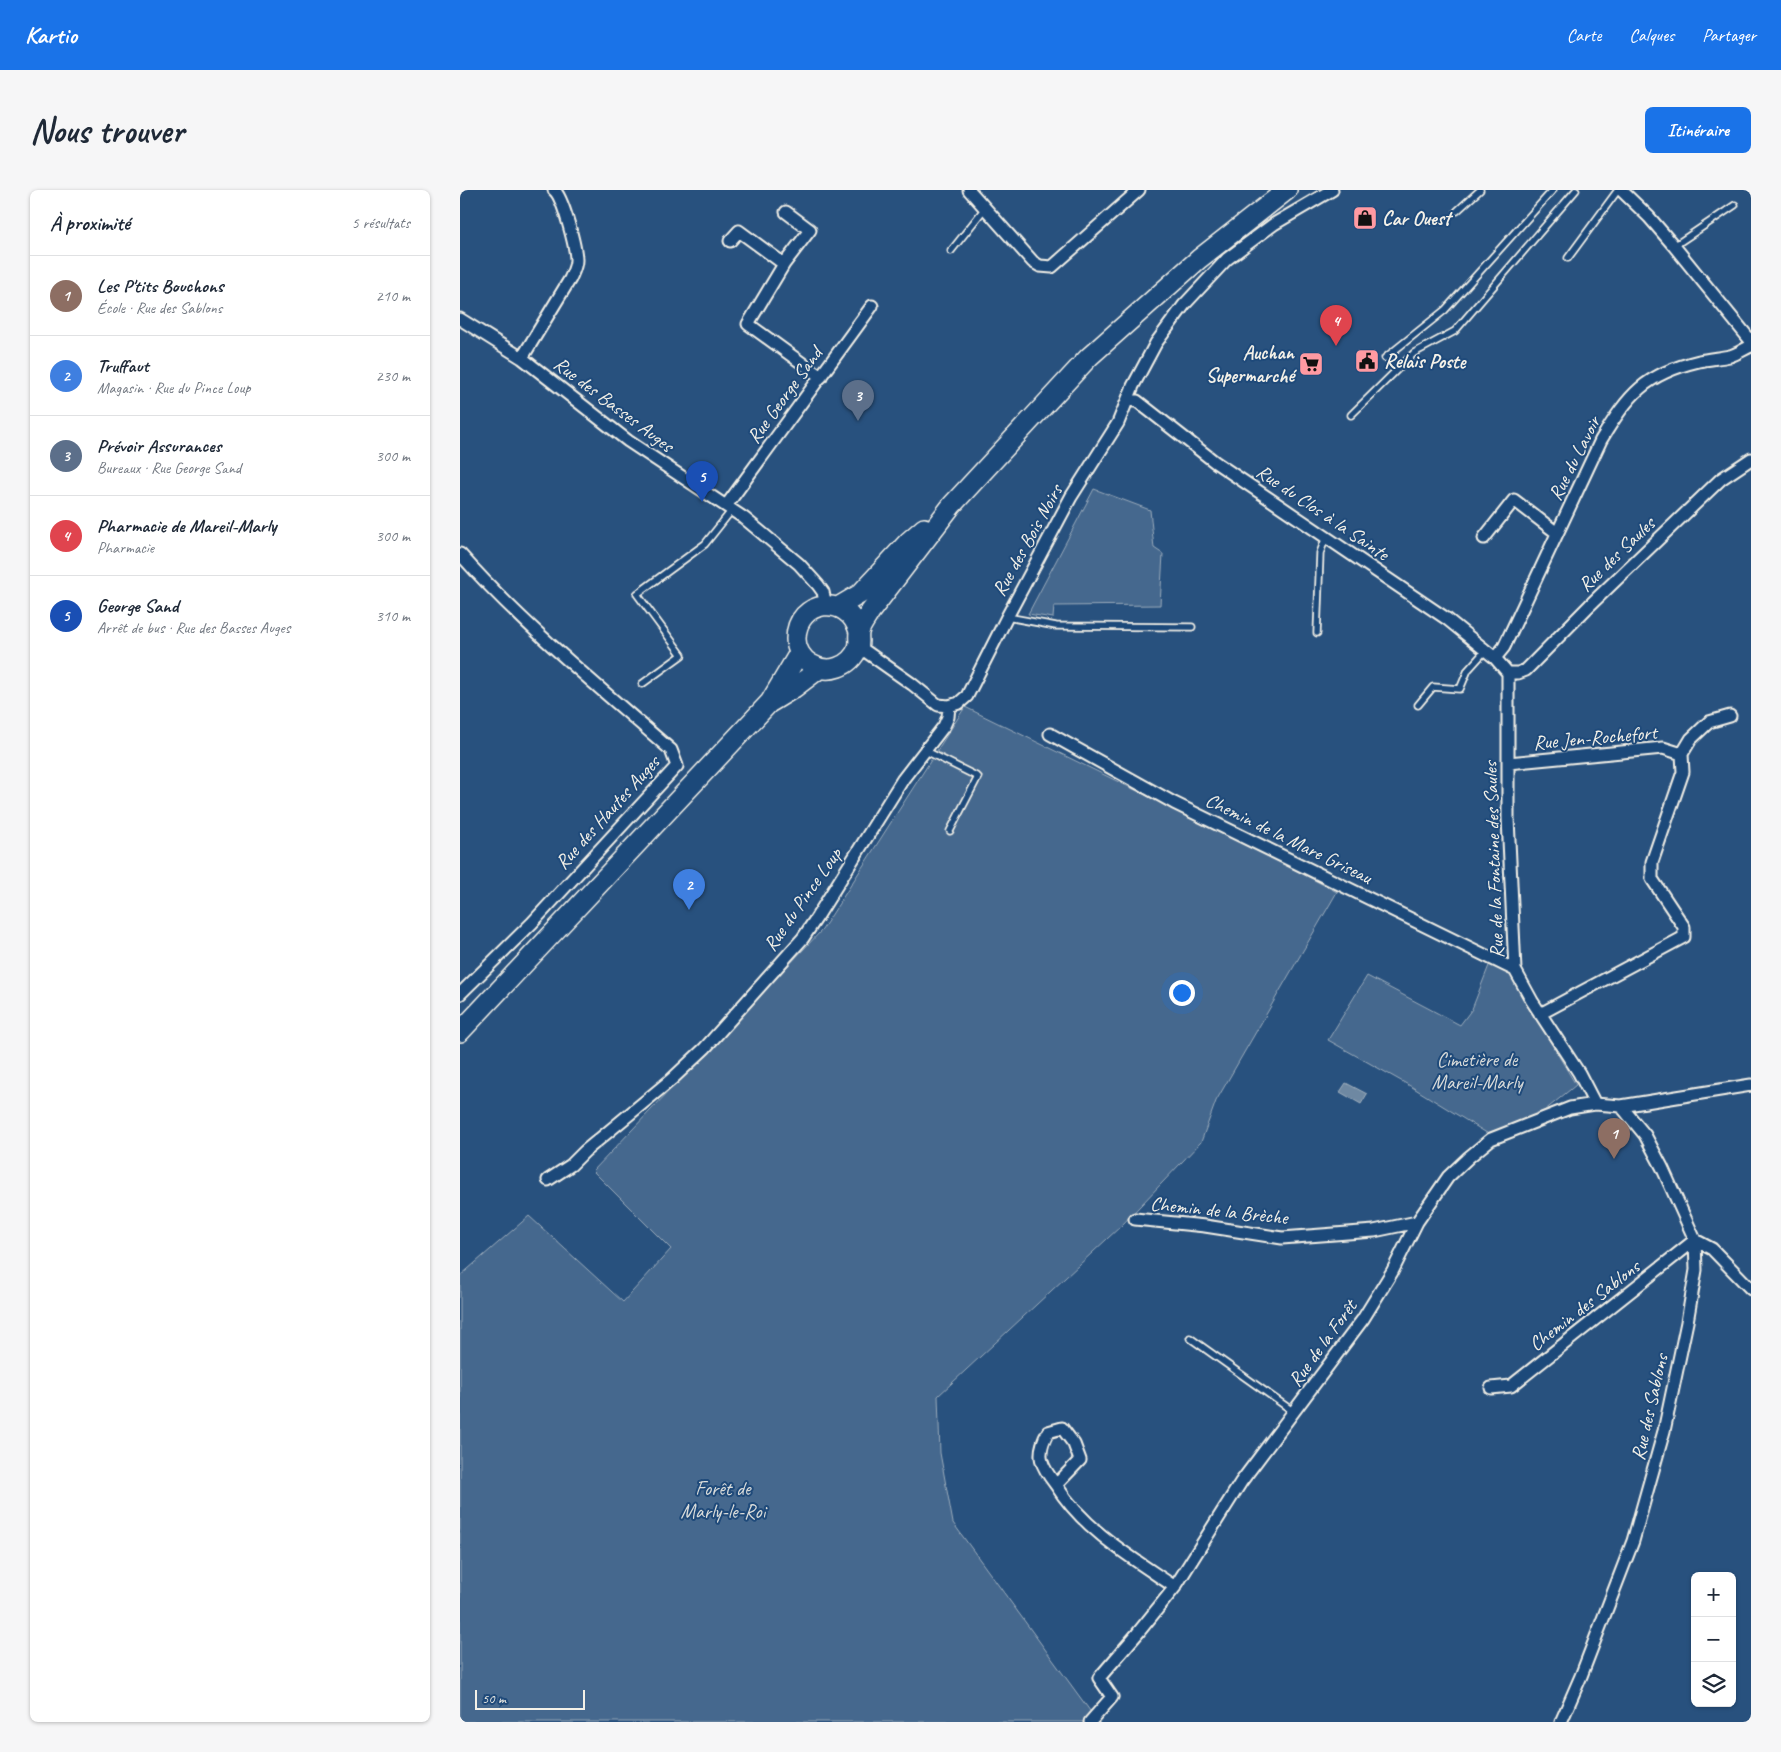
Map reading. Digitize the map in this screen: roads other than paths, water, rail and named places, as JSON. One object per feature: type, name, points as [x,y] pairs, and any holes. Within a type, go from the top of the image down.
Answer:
[{"type":"main road","points":[[952,505],[909,541],[860,594],[832,606],[815,608],[806,614],[799,622],[796,632],[796,643],[799,653],[806,661],[819,669],[827,670],[846,664],[854,656],[870,612],[952,505],[1089,357],[1199,259],[1287,190]]},
{"type":"main road","points":[[832,606],[848,613],[854,620],[859,639]]},
{"type":"main road","points":[[460,1032],[770,702],[799,653]]},
{"type":"main road","points":[[770,702],[794,688],[819,669]]},
{"type":"street","points":[[522,358],[575,268],[576,257],[562,200],[554,190]]},
{"type":"street","points":[[969,190],[1033,262],[1040,266],[1052,267],[1139,190]]},
{"type":"street","name":"Rue des Bois Noirs","points":[[949,706],[959,703],[967,696],[1071,497],[1118,423],[1156,343],[1184,305],[1227,259],[1274,224],[1332,190]]},
{"type":"street","points":[[1619,190],[1649,217],[1751,341]]},
{"type":"street","points":[[786,212],[810,230],[784,264],[748,324],[821,377]]},
{"type":"street","points":[[730,241],[739,231],[784,264]]},
{"type":"street","name":"Rue George Sand","points":[[729,508],[872,306]]},
{"type":"street","name":"Rue des Basses Auges","points":[[460,319],[522,358],[628,441],[744,518],[799,564],[818,585],[832,606]]},
{"type":"street","name":"Rue du Lavoir","points":[[1491,654],[1504,647],[1601,440],[1621,408],[1642,386],[1667,370],[1732,355],[1751,346]]},
{"type":"street","name":"Rue du Clos à la Sainte","points":[[1129,400],[1137,401],[1216,462],[1447,618],[1491,654]]},
{"type":"street","name":"Rue des Saules","points":[[1508,673],[1518,673],[1526,670],[1590,605],[1721,479],[1751,459]]},
{"type":"street","points":[[1484,538],[1514,500],[1557,533]]},
{"type":"street","name":"Rue des Hautes Auges","points":[[460,554],[485,582],[529,625],[672,750],[677,766],[532,924],[460,994]]},
{"type":"street","points":[[859,639],[938,705],[949,706]]},
{"type":"street","points":[[1491,654],[1508,673]]},
{"type":"street","name":"Rue de la Fontaine des Saules","points":[[1508,673],[1508,818],[1515,970],[1540,1014],[1580,1073],[1595,1104]]},
{"type":"street","name":"Rue du Pince Loup","points":[[548,1180],[571,1165],[585,1151],[672,1079],[705,1048],[803,938],[902,778],[944,726],[948,717],[949,706]]},
{"type":"street","points":[[1682,754],[1691,739],[1709,722],[1730,716]]},
{"type":"street","name":"Chemin de la Mare Griseau","points":[[1050,734],[1174,803],[1515,970]]},
{"type":"street","name":"Rue Jen-Rochefort","points":[[1508,763],[1663,748],[1682,754],[1683,772],[1652,862],[1652,878],[1684,927],[1684,937],[1540,1014]]},
{"type":"street","name":"Rue de la Forêt","points":[[1090,1722],[1112,1697],[1099,1678],[1175,1587],[1241,1482],[1364,1319],[1392,1272],[1417,1222],[1448,1177],[1491,1139],[1570,1108],[1595,1104],[1621,1106],[1751,1085]]},
{"type":"street","name":"Rue des Sablons","points":[[1561,1722],[1634,1542],[1664,1431],[1696,1270],[1695,1240],[1662,1167],[1645,1135],[1621,1106]]},
{"type":"street","name":"Chemin de la Brèche","points":[[1135,1219],[1205,1226],[1282,1238],[1374,1231],[1417,1222]]},
{"type":"street","points":[[1695,1240],[1712,1249],[1751,1289]]},
{"type":"street","name":"Chemin des Sablons","points":[[1491,1388],[1511,1386],[1695,1240]]},
{"type":"street","points":[[1056,1486],[1080,1460],[1074,1444],[1062,1428],[1048,1432],[1040,1446],[1043,1469],[1068,1504],[1110,1543],[1175,1587]]},
{"type":"lane","points":[[1457,211],[1480,190]]},
{"type":"lane","points":[[1385,358],[1445,310],[1552,190]]},
{"type":"lane","points":[[1351,415],[1414,353],[1455,331],[1576,190]]},
{"type":"lane","points":[[1568,258],[1619,190]]},
{"type":"lane","points":[[1674,246],[1735,204]]},
{"type":"lane","points":[[951,251],[985,208]]},
{"type":"lane","points":[[642,684],[682,655],[637,594],[705,544],[729,508]]},
{"type":"lane","points":[[1317,633],[1320,554],[1326,538]]},
{"type":"lane","points":[[1007,617],[1056,626],[1192,627]]},
{"type":"lane","points":[[1418,705],[1433,687],[1460,689],[1468,670],[1491,654]]},
{"type":"lane","points":[[924,750],[978,777],[950,831]]},
{"type":"lane","points":[[1190,1338],[1295,1412]]},
{"type":"place","name":"Car Ouest","points":[[1365,218]]},
{"type":"place","name":"Pharmacie de Mareil-Marly","points":[[1336,346]]},
{"type":"place","name":"Relais Poste","points":[[1367,361]]},
{"type":"place","name":"Auchan Supermarché","points":[[1311,364]]},
{"type":"place","name":"Prévoir Assurances","points":[[858,421]]},
{"type":"place","name":"George Sand","points":[[702,502]]},
{"type":"place","name":"Truffaut","points":[[689,910]]},
{"type":"place","name":"Les P'tits Bouchons","points":[[1614,1159]]},
{"type":"park label","name":"Cimetière de Mareil-Marly","points":[[1477,1070]]},
{"type":"park label","name":"Forêt de Marly-le-Roi","points":[[723,1500]]}]
